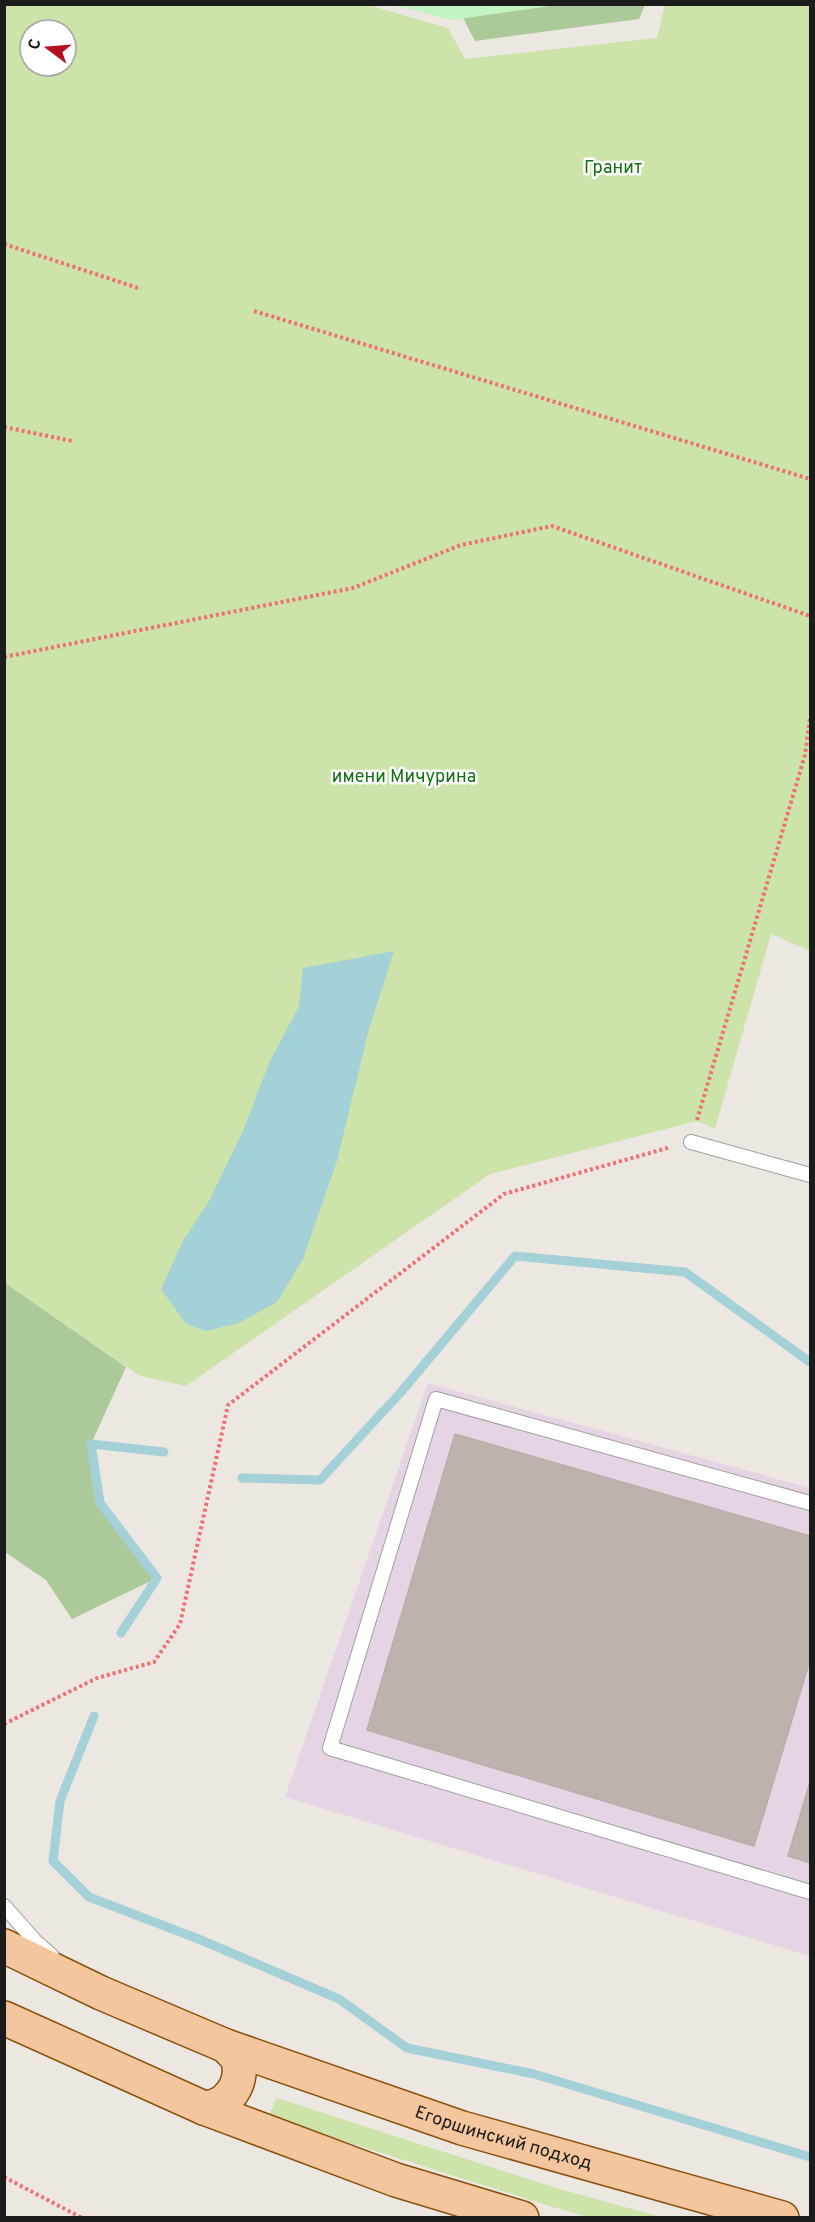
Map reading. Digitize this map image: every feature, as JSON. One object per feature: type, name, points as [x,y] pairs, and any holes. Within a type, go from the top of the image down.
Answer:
[{"type":"main road","name":"Егоршинский подход","points":[[4,1946],[101,1994],[226,2046],[462,2128],[782,2217]]},
{"type":"main road","points":[[4,2018],[204,2108],[396,2180],[522,2217]]},
{"type":"main road","points":[[204,2108],[214,2108],[228,2100],[239,2076],[238,2059],[226,2046]]},
{"type":"lane","points":[[691,1142],[810,1175]]},
{"type":"lane","points":[[810,1503],[436,1399],[330,1748],[810,1892]]},
{"type":"lane","points":[[4,1906],[35,1941],[101,1994]]},
{"type":"path","points":[[4,244],[141,289]]},
{"type":"path","points":[[254,310],[810,479]]},
{"type":"path","points":[[4,427],[72,441]]},
{"type":"path","points":[[4,657],[353,588],[460,545],[552,526],[810,616]]},
{"type":"path","points":[[4,1724],[97,1678],[154,1662],[174,1634],[180,1624],[228,1405],[504,1194],[691,1142],[805,754],[810,718]]},
{"type":"path","points":[[4,2177],[82,2217]]},
{"type":"shaded area","points":[[428,1383],[810,1488],[810,1956],[285,1797]]},
{"type":"green space","name":"имени Мичурина","points":[[4,5],[368,5],[448,28],[465,59],[657,38],[665,5],[810,5],[810,951],[771,934],[715,1129],[697,1121],[490,1174],[186,1386],[140,1376],[5,1283]]},
{"type":"green space","points":[[394,5],[557,5],[452,20]]},
{"type":"green space","points":[[421,5],[645,5],[639,19],[475,41],[462,16]]},
{"type":"green space","points":[[5,1283],[126,1367],[91,1444],[100,1503],[157,1578],[72,1619],[46,1580],[5,1552]]},
{"type":"green space","points":[[277,2098],[556,2188],[661,2217],[588,2217],[556,2208],[268,2117]]},
{"type":"water","points":[[394,951],[369,1029],[337,1161],[303,1259],[277,1302],[239,1323],[206,1331],[186,1324],[161,1289],[183,1241],[209,1201],[243,1131],[269,1063],[299,1006],[303,968]]},
{"type":"building","points":[[455,1434],[810,1536],[810,1660],[754,1846],[367,1730]]},
{"type":"building","points":[[810,1782],[810,1863],[788,1856]]},
{"type":"waterway","points":[[242,1478],[320,1480],[401,1392],[515,1256],[685,1272],[810,1362]]},
{"type":"waterway","points":[[121,1633],[157,1578],[100,1503],[91,1444],[164,1452]]},
{"type":"waterway","points":[[94,1716],[60,1801],[53,1861],[89,1897],[201,1940],[339,1999],[407,2048],[534,2074],[810,2157]]},
{"type":"park label","name":"Гранит","points":[[613,168]]}]
